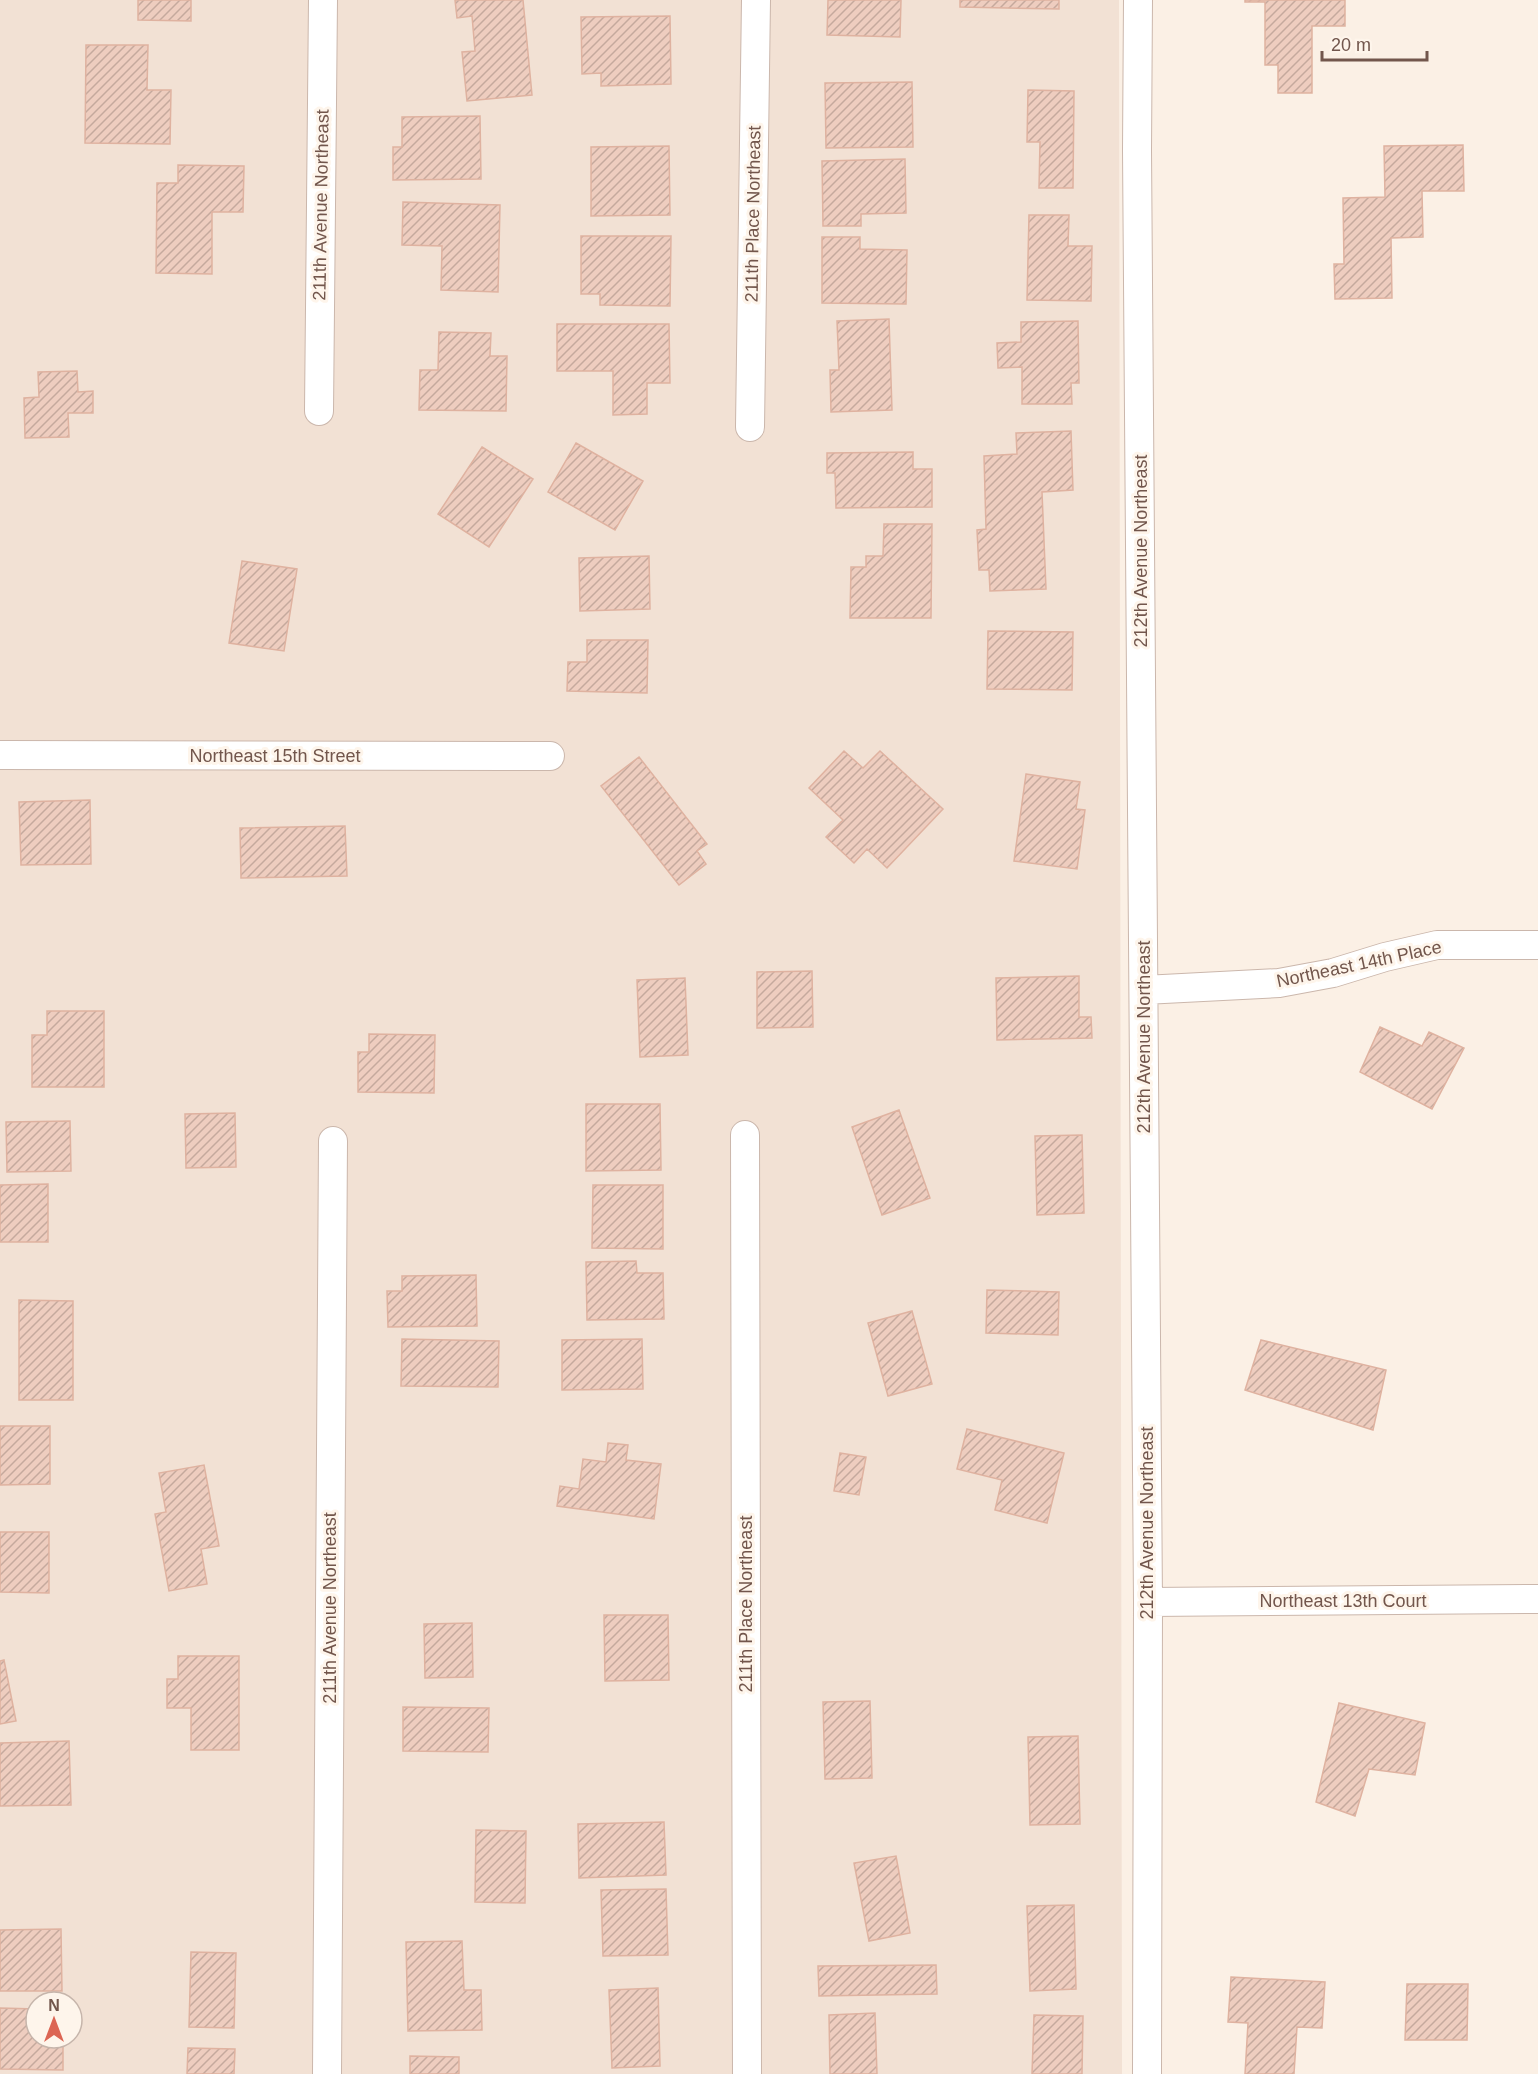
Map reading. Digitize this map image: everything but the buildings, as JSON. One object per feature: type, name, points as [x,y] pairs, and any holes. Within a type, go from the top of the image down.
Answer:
[{"type":"street","name":"211th Avenue Northeast","points":[[319,411],[323,0]]},
{"type":"street","name":"211th Place Northeast","points":[[750,427],[756,0]]},
{"type":"street","name":"212th Avenue Northeast","points":[[1138,0],[1137,150],[1148,1602],[1147,2074]]},
{"type":"street","name":"Northeast 15th Street","points":[[0,755],[550,756]]},
{"type":"street","name":"Northeast 14th Place","points":[[1144,990],[1280,983],[1333,973],[1385,957],[1437,945],[1538,945]]},
{"type":"street","name":"211th Place Northeast","points":[[745,1135],[747,2074]]},
{"type":"street","name":"211th Avenue Northeast","points":[[327,2074],[333,1141]]},
{"type":"street","name":"Northeast 13th Court","points":[[1148,1602],[1538,1599]]},
{"type":"shaded area","points":[[0,0],[1119,0],[1122,2074],[0,2074]]}]
